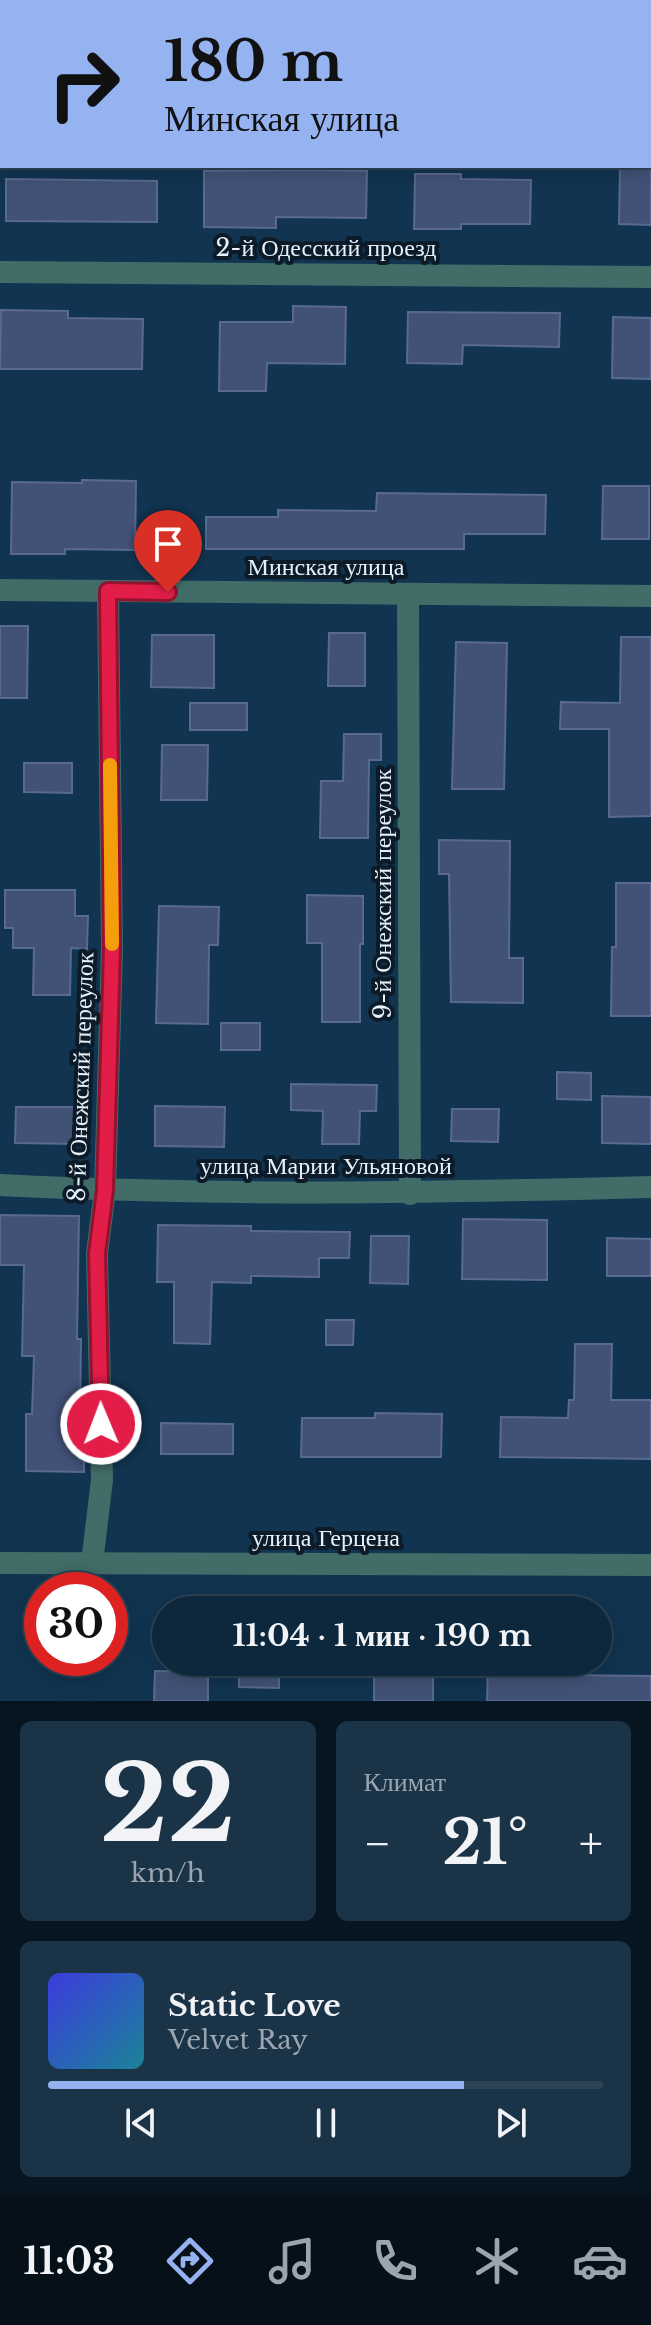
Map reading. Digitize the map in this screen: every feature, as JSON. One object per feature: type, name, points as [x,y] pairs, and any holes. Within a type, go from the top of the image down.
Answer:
[{"type":"street","name":"2-й Одесский проезд","points":[[0,272],[651,277]]},
{"type":"street","name":"Минская улица","points":[[0,590],[651,596]]},
{"type":"street","name":"8-й Онежский переулок","points":[[92,1563],[102,1480],[97,1254],[105,1190],[112,949],[108,591]]},
{"type":"street","name":"9-й Онежский переулок","points":[[408,594],[410,1194]]},
{"type":"street","name":"улица Марии Ульяновой","points":[[0,1185],[105,1190],[410,1194],[651,1187]]},
{"type":"street","name":"улица Герцена","points":[[0,1563],[651,1565]]},
{"type":"building","points":[[620,168],[651,168],[651,225],[619,224]]},
{"type":"building","points":[[204,171],[367,171],[366,218],[276,217],[276,228],[204,227]]},
{"type":"building","points":[[415,174],[461,174],[461,179],[531,180],[530,224],[461,224],[461,229],[414,229]]},
{"type":"building","points":[[6,179],[157,181],[157,222],[6,221]]},
{"type":"building","points":[[293,306],[346,307],[345,364],[267,363],[266,391],[219,391],[220,322],[293,322]]},
{"type":"building","points":[[1,310],[68,311],[68,318],[143,319],[142,369],[0,369]]},
{"type":"building","points":[[408,312],[560,313],[559,347],[463,345],[462,364],[407,363]]},
{"type":"building","points":[[613,317],[651,318],[651,379],[612,378]]},
{"type":"building","points":[[82,480],[136,481],[135,550],[65,549],[65,554],[11,554],[12,482],[82,483]]},
{"type":"building","points":[[603,486],[649,486],[649,539],[602,539]]},
{"type":"building","points":[[377,493],[546,495],[545,534],[464,534],[464,549],[206,549],[206,517],[278,517],[278,510],[376,511]]},
{"type":"building","points":[[0,626],[28,626],[27,698],[0,698]]},
{"type":"building","points":[[329,633],[365,633],[365,686],[328,686]]},
{"type":"building","points":[[152,635],[214,635],[214,688],[151,687]]},
{"type":"building","points":[[621,637],[651,637],[651,816],[609,817],[609,729],[560,729],[561,702],[620,703]]},
{"type":"building","points":[[456,642],[507,643],[504,789],[452,789]]},
{"type":"building","points":[[190,703],[247,703],[247,730],[190,730]]},
{"type":"building","points":[[344,734],[381,734],[381,760],[369,760],[368,838],[320,838],[321,781],[343,781]]},
{"type":"building","points":[[162,745],[208,745],[207,800],[161,800]]},
{"type":"building","points":[[24,763],[72,763],[72,793],[24,792]]},
{"type":"building","points":[[439,840],[510,841],[509,958],[523,958],[523,1003],[451,1002],[449,874],[439,874]]},
{"type":"building","points":[[616,883],[651,883],[651,1016],[611,1016],[612,947],[616,947]]},
{"type":"building","points":[[5,890],[75,890],[75,916],[88,916],[87,949],[71,948],[70,995],[33,995],[34,948],[13,948],[13,928],[5,928]]},
{"type":"building","points":[[307,895],[363,896],[360,1022],[322,1022],[322,943],[307,943]]},
{"type":"building","points":[[159,906],[219,907],[218,945],[209,945],[208,1024],[156,1023]]},
{"type":"building","points":[[221,1023],[260,1023],[260,1050],[221,1050]]},
{"type":"building","points":[[557,1072],[591,1073],[591,1100],[557,1099]]},
{"type":"building","points":[[291,1084],[377,1085],[376,1111],[360,1111],[359,1144],[322,1144],[323,1111],[291,1110]]},
{"type":"building","points":[[602,1096],[651,1097],[651,1144],[602,1143]]},
{"type":"building","points":[[155,1106],[225,1107],[224,1147],[155,1146]]},
{"type":"building","points":[[16,1107],[76,1107],[76,1144],[15,1143]]},
{"type":"building","points":[[452,1109],[499,1109],[498,1142],[451,1141]]},
{"type":"building","points":[[0,1215],[79,1216],[77,1339],[81,1339],[80,1415],[84,1415],[84,1472],[26,1471],[26,1414],[32,1414],[34,1356],[22,1356],[24,1265],[0,1265]]},
{"type":"building","points":[[463,1219],[547,1220],[547,1280],[462,1279]]},
{"type":"building","points":[[158,1225],[251,1226],[251,1231],[350,1232],[349,1258],[319,1258],[319,1277],[251,1276],[251,1283],[212,1282],[210,1344],[174,1343],[174,1282],[157,1282]]},
{"type":"building","points":[[371,1236],[409,1236],[408,1284],[370,1283]]},
{"type":"building","points":[[607,1238],[651,1239],[651,1276],[607,1276]]},
{"type":"building","points":[[326,1320],[354,1320],[353,1345],[326,1345]]},
{"type":"building","points":[[575,1344],[612,1344],[611,1400],[651,1400],[651,1459],[500,1457],[501,1417],[568,1418],[569,1400],[574,1400]]},
{"type":"building","points":[[375,1413],[442,1414],[441,1457],[301,1457],[302,1418],[375,1418]]},
{"type":"building","points":[[161,1423],[233,1424],[233,1454],[161,1454]]},
{"type":"building","points":[[155,1676],[208,1676],[208,1701],[154,1701]]},
{"type":"building","points":[[239,1676],[279,1676],[279,1688],[239,1687]]},
{"type":"building","points":[[374,1676],[433,1676],[433,1701],[374,1701]]},
{"type":"building","points":[[488,1676],[651,1676],[651,1701],[487,1701]]},
{"type":"slow traffic","points":[[110,765],[112,944]]},
{"type":"route","points":[[101,1424],[97,1254],[105,1190],[112,949],[108,591],[168,592]]}]
